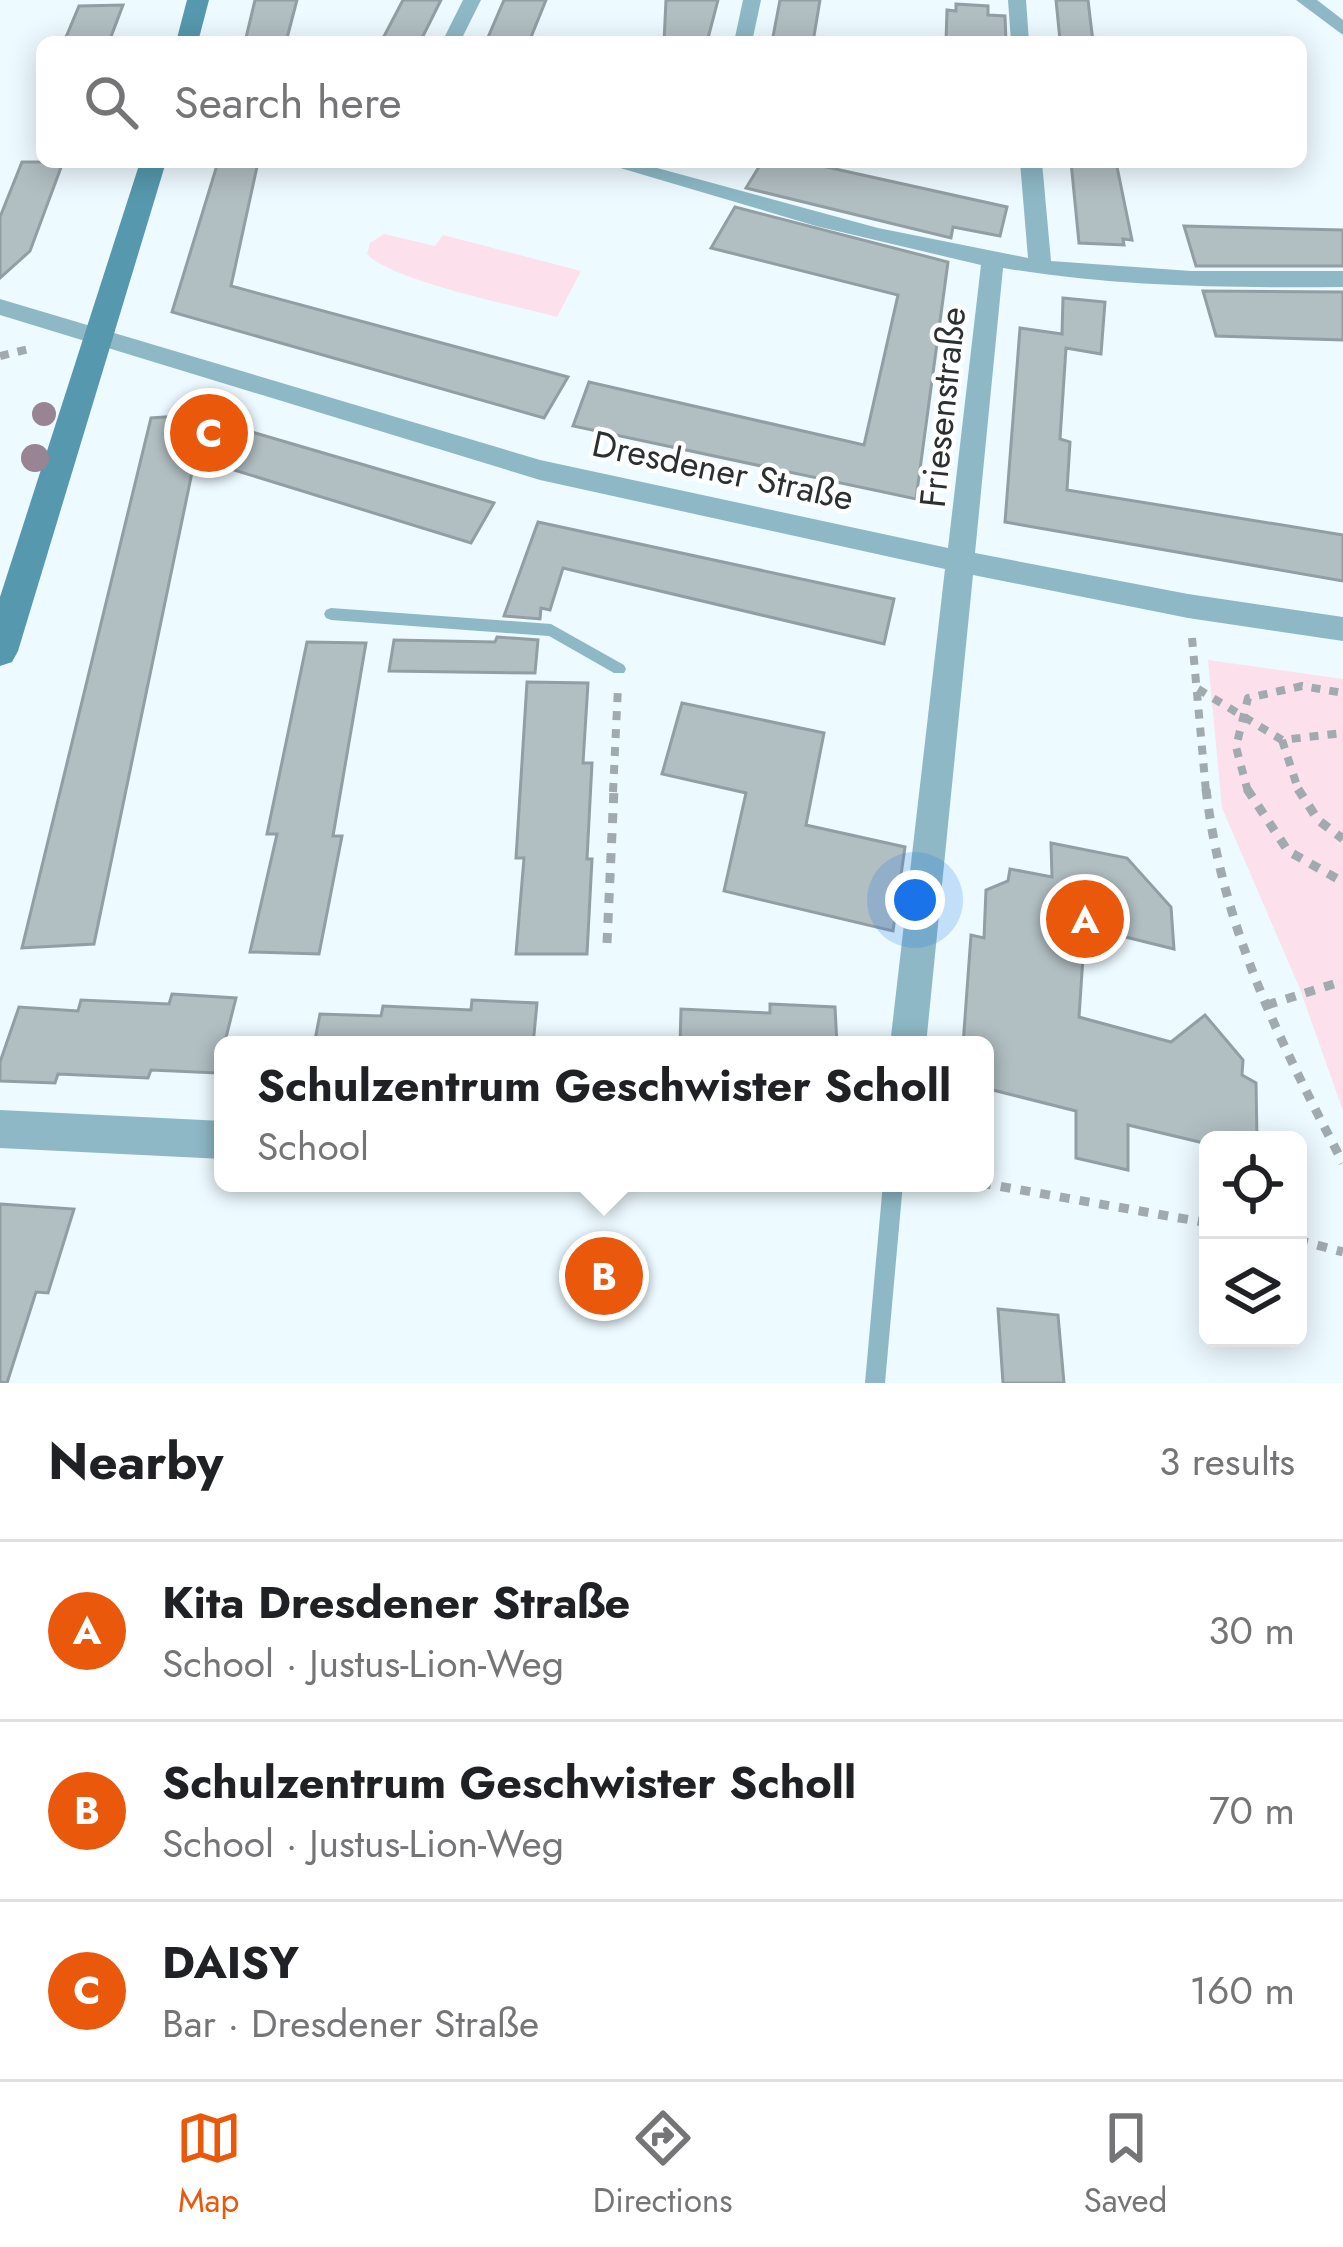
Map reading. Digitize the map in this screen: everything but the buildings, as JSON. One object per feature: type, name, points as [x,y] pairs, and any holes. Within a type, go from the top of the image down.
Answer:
[{"type":"street","points":[[189,36],[198,0]]},
{"type":"street","points":[[454,36],[472,0]]},
{"type":"street","points":[[744,36],[752,0]]},
{"type":"street","points":[[1017,0],[1020,36]]},
{"type":"street","points":[[1305,0],[1343,29]]},
{"type":"street","points":[[0,651],[151,168]]},
{"type":"street","points":[[633,168],[1040,267],[1187,277],[1343,280]]},
{"type":"street","points":[[718,191],[721,168]]},
{"type":"street","points":[[1032,168],[1040,267]]},
{"type":"street","name":"Friesenstraße","points":[[909,1036],[993,259]]},
{"type":"street","name":"Dresdener Straße","points":[[0,308],[97,341],[540,470],[963,562],[1188,606],[1343,629]]},
{"type":"street","points":[[0,1129],[214,1140]]},
{"type":"lane","points":[[331,614],[551,630],[619,669]]},
{"type":"lane","points":[[875,1383],[892,1192]]},
{"type":"path","points":[[1188,606],[1211,823],[1232,920],[1343,1163]]},
{"type":"path","points":[[607,943],[619,669]]},
{"type":"path","points":[[1343,693],[1302,686],[1248,698],[1237,756],[1255,806],[1281,846],[1343,882]]},
{"type":"path","points":[[1197,688],[1282,740],[1343,733]]},
{"type":"path","points":[[1282,740],[1300,803],[1318,826],[1343,839]]},
{"type":"path","points":[[1268,1005],[1343,981]]},
{"type":"path","points":[[994,1185],[1199,1221]]},
{"type":"path","points":[[1307,1242],[1343,1252]]},
{"type":"shaded area","points":[[384,234],[435,246],[443,235],[581,271],[557,317],[401,274],[367,254],[370,243]]},
{"type":"shaded area","points":[[1208,660],[1343,679],[1343,1111],[1300,989],[1222,808]]},
{"type":"place","name":"DAISY","points":[[209,433]]},
{"type":"place","name":"Kita Dresdener Straße","points":[[1085,919]]},
{"type":"place","name":"Schulzentrum Geschwister Scholl","points":[[604,1276]]}]
